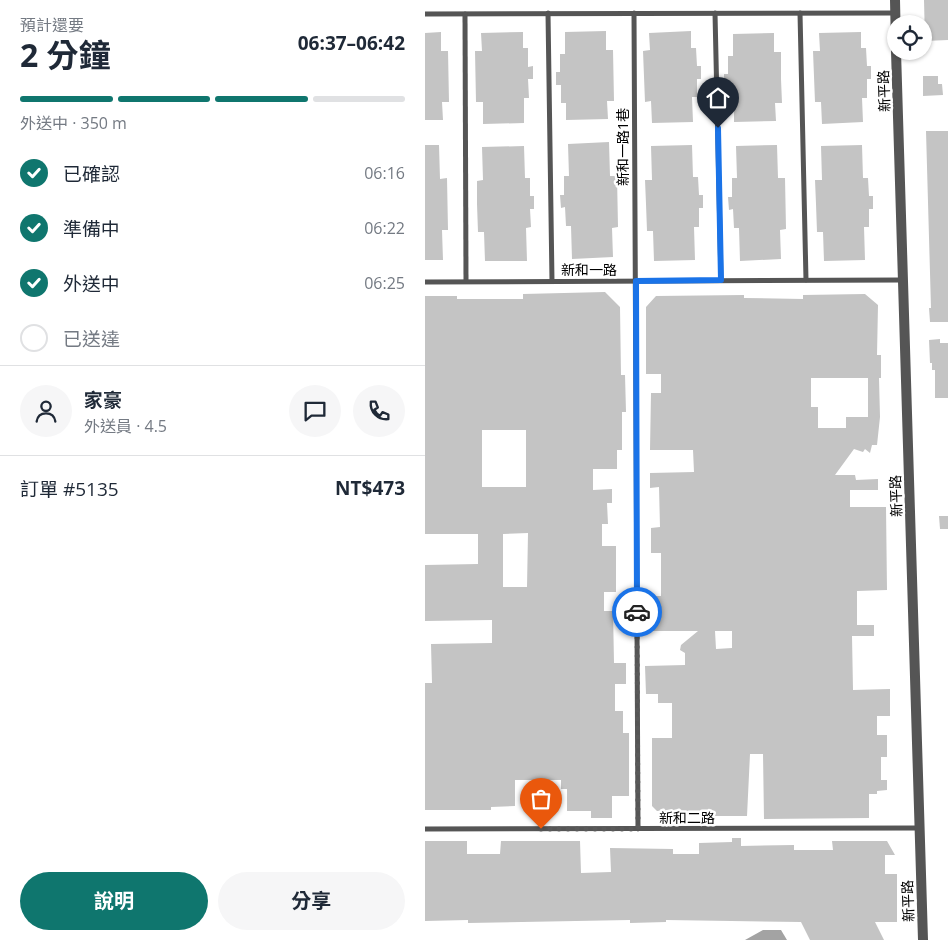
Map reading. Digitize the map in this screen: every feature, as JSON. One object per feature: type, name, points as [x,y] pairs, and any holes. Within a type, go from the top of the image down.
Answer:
[{"type":"street","points":[[895,0],[895,14]]},
{"type":"street","name":"新平路","points":[[896,60],[923,940]]},
{"type":"lane","name":"新和一路1巷","points":[[634,13],[638,829]]},
{"type":"lane","points":[[715,13],[721,280]]},
{"type":"lane","points":[[800,13],[806,280]]},
{"type":"lane","points":[[425,14],[895,14]]},
{"type":"lane","points":[[465,14],[466,281]]},
{"type":"lane","points":[[548,14],[552,281]]},
{"type":"lane","name":"新和一路","points":[[425,282],[903,280]]},
{"type":"lane","name":"新和二路","points":[[425,830],[920,828]]},
{"type":"shaded area","points":[[763,930],[781,930],[787,940],[745,940]]},
{"type":"building","points":[[924,0],[948,0],[948,40],[932,41],[932,15],[924,15]]},
{"type":"building","points":[[606,31],[606,50],[613,50],[614,101],[607,101],[608,119],[566,120],[566,103],[561,103],[561,85],[556,85],[556,72],[560,72],[560,54],[565,54],[565,32]]},
{"type":"building","points":[[691,31],[691,48],[696,48],[697,66],[701,66],[701,79],[697,79],[697,97],[692,97],[693,122],[652,123],[651,101],[645,102],[643,51],[650,50],[649,33]]},
{"type":"building","points":[[441,32],[441,51],[448,51],[449,102],[442,102],[443,120],[425,120],[425,33]]},
{"type":"building","points":[[523,32],[523,48],[528,48],[528,67],[533,66],[533,79],[528,79],[529,98],[524,98],[524,123],[483,124],[483,102],[476,102],[475,51],[482,51],[481,33]]},
{"type":"building","points":[[861,32],[861,48],[866,48],[867,66],[871,66],[871,79],[867,79],[867,98],[862,98],[863,122],[822,124],[821,102],[815,102],[813,51],[820,51],[819,33]]},
{"type":"building","points":[[774,33],[774,52],[781,52],[782,103],[775,103],[776,121],[734,122],[734,105],[729,105],[728,87],[724,87],[724,74],[728,74],[728,56],[733,56],[733,34]]},
{"type":"building","points":[[923,76],[938,76],[938,84],[942,84],[943,95],[923,96]]},
{"type":"building","points":[[926,131],[948,131],[948,322],[930,322]]},
{"type":"building","points":[[609,142],[610,176],[617,176],[618,227],[612,228],[613,257],[572,259],[571,226],[566,226],[565,207],[561,208],[560,195],[564,195],[564,176],[569,176],[568,144]]},
{"type":"building","points":[[425,145],[439,145],[440,179],[447,178],[448,230],[442,230],[443,260],[425,260]]},
{"type":"building","points":[[692,145],[693,177],[698,177],[699,195],[703,195],[703,208],[699,208],[699,227],[694,227],[695,260],[654,261],[653,231],[647,231],[645,180],[652,180],[651,146]]},
{"type":"building","points":[[777,145],[778,178],[785,178],[786,229],[780,230],[781,259],[740,261],[739,228],[734,228],[733,209],[729,210],[728,197],[732,197],[732,178],[737,178],[736,146]]},
{"type":"building","points":[[862,145],[863,178],[868,178],[869,196],[873,196],[873,209],[869,209],[869,227],[864,227],[865,260],[824,261],[823,232],[817,232],[815,180],[822,180],[821,146]]},
{"type":"building","points":[[524,146],[525,178],[530,178],[530,196],[534,196],[534,209],[530,209],[531,227],[526,228],[527,261],[485,261],[484,232],[478,232],[477,204],[477,181],[483,180],[482,147]]},
{"type":"building","points":[[605,292],[620,307],[621,375],[625,375],[626,412],[622,412],[622,450],[617,450],[617,469],[593,469],[593,490],[612,489],[612,503],[607,503],[608,524],[602,524],[602,546],[616,546],[616,592],[604,592],[604,611],[613,611],[614,663],[626,663],[626,684],[615,684],[615,711],[623,711],[623,733],[629,733],[629,796],[612,796],[612,818],[591,818],[591,811],[567,811],[567,789],[561,789],[561,780],[515,780],[515,806],[491,807],[491,810],[425,810],[425,683],[432,683],[431,644],[492,643],[492,620],[425,621],[425,565],[478,564],[478,534],[425,534],[425,296],[457,296],[457,299],[523,299],[523,294]],"holes":[[[482,430],[526,430],[526,487],[482,487]],[[528,533],[527,587],[503,587],[503,534]]]},
{"type":"building","points":[[865,294],[878,305],[877,355],[881,355],[881,378],[879,378],[880,417],[877,445],[872,445],[870,453],[865,449],[863,452],[854,449],[835,475],[855,475],[856,480],[878,479],[878,490],[850,490],[850,507],[886,507],[887,590],[857,591],[857,625],[874,625],[874,636],[852,636],[853,690],[890,689],[890,716],[877,716],[877,735],[887,735],[887,757],[881,757],[881,780],[887,780],[887,790],[877,791],[877,794],[869,794],[869,818],[764,819],[763,754],[750,754],[747,816],[713,816],[714,811],[657,811],[652,806],[652,738],[672,738],[672,703],[658,703],[658,694],[646,694],[645,666],[685,665],[685,653],[680,650],[681,645],[698,631],[648,631],[648,596],[661,596],[661,553],[651,553],[651,528],[660,527],[659,487],[650,488],[650,473],[694,472],[693,450],[650,450],[651,393],[661,393],[661,374],[646,374],[646,307],[656,296],[744,295],[744,298],[803,299],[803,295]],"holes":[[[811,378],[868,378],[868,417],[846,417],[846,428],[818,428],[818,407],[811,407]],[[715,631],[732,631],[732,648],[716,649]]]},
{"type":"building","points":[[940,339],[940,343],[948,343],[948,398],[935,398],[935,370],[932,370],[932,363],[930,363],[929,340]]},
{"type":"building","points":[[939,516],[948,516],[948,529],[940,529]]},
{"type":"building","points":[[732,838],[741,838],[741,846],[794,845],[794,850],[833,850],[832,841],[887,841],[895,855],[885,855],[885,874],[897,874],[897,922],[875,922],[884,940],[810,940],[801,922],[666,920],[666,922],[630,923],[630,920],[468,923],[468,920],[425,921],[425,841],[467,841],[467,854],[500,854],[501,841],[580,841],[581,873],[611,872],[610,848],[673,849],[673,854],[699,854],[699,843],[732,842]]},
{"type":"way so far","points":[[541,829],[638,829],[637,612]]},
{"type":"route","points":[[637,612],[636,281],[721,280],[718,128]]}]
